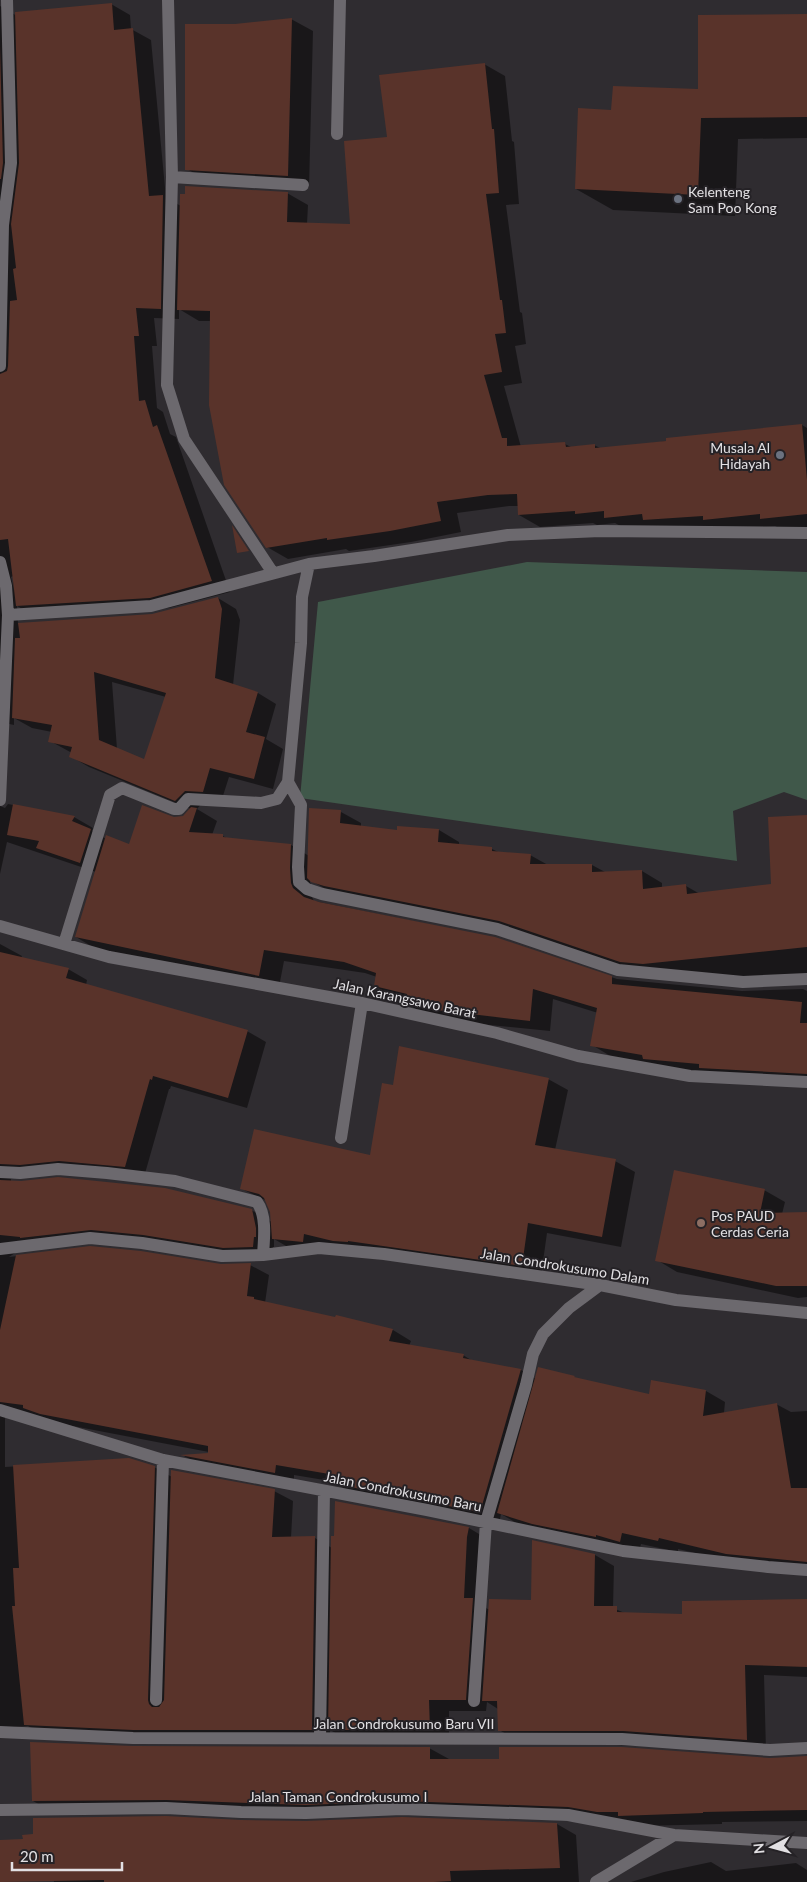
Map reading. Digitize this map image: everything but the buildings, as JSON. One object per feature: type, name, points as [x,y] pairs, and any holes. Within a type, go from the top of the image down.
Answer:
[{"type":"street","points":[[0,366],[3,225],[11,163],[6,0]]},
{"type":"street","points":[[168,0],[172,177],[167,385],[184,439],[273,573]]},
{"type":"street","points":[[337,134],[340,0]]},
{"type":"street","points":[[172,177],[303,185]]},
{"type":"street","points":[[8,615],[151,606],[309,564],[508,536],[600,531],[807,534]]},
{"type":"street","points":[[0,562],[6,586],[8,615],[0,800]]},
{"type":"street","points":[[64,944],[110,795],[122,788],[174,809],[179,808],[188,799],[261,803],[277,799],[288,782],[301,643],[302,597],[309,564]]},
{"type":"street","points":[[288,782],[302,805],[298,882],[307,889],[352,901],[497,929],[618,970],[743,982],[807,979]]},
{"type":"street","name":"Jalan Karangsawo Barat","points":[[0,926],[109,957],[362,1003],[497,1033],[578,1056],[690,1076],[807,1082]]},
{"type":"street","points":[[341,1138],[362,1003]]},
{"type":"street","points":[[0,1172],[20,1173],[58,1169],[136,1176],[175,1181],[257,1202],[263,1215],[263,1256]]},
{"type":"street","name":"Jalan Condrokusumo Dalam","points":[[0,1249],[90,1238],[142,1243],[222,1256],[263,1256],[319,1248],[384,1254],[600,1285],[676,1300],[807,1314]]},
{"type":"street","points":[[474,1701],[486,1522],[526,1386],[533,1354],[543,1334],[569,1308],[600,1285]]},
{"type":"street","name":"Jalan Condrokusumo Baru","points":[[0,1410],[163,1460],[486,1522],[624,1551],[768,1568],[807,1570]]},
{"type":"street","points":[[156,1700],[163,1460]]},
{"type":"street","points":[[320,1738],[324,1491]]},
{"type":"street","name":"Jalan Condrokusumo Baru VII","points":[[0,1732],[133,1738],[622,1739],[770,1750],[807,1748]]},
{"type":"street","name":"Jalan Taman Condrokusumo I","points":[[0,1810],[166,1808],[306,1813],[402,1809],[568,1816],[674,1835],[807,1843]]},
{"type":"street","points":[[596,1882],[674,1835]]},
{"type":"green space","points":[[527,562],[807,572],[807,800],[784,792],[733,811],[737,861],[300,798],[318,602]]},
{"type":"place","name":"Kelenteng Sam Poo Kong","points":[[678,199]]},
{"type":"place","name":"Musala Al Hidayah","points":[[780,455]]},
{"type":"place","name":"Pos PAUD Cerdas Ceria","points":[[701,1223]]}]
